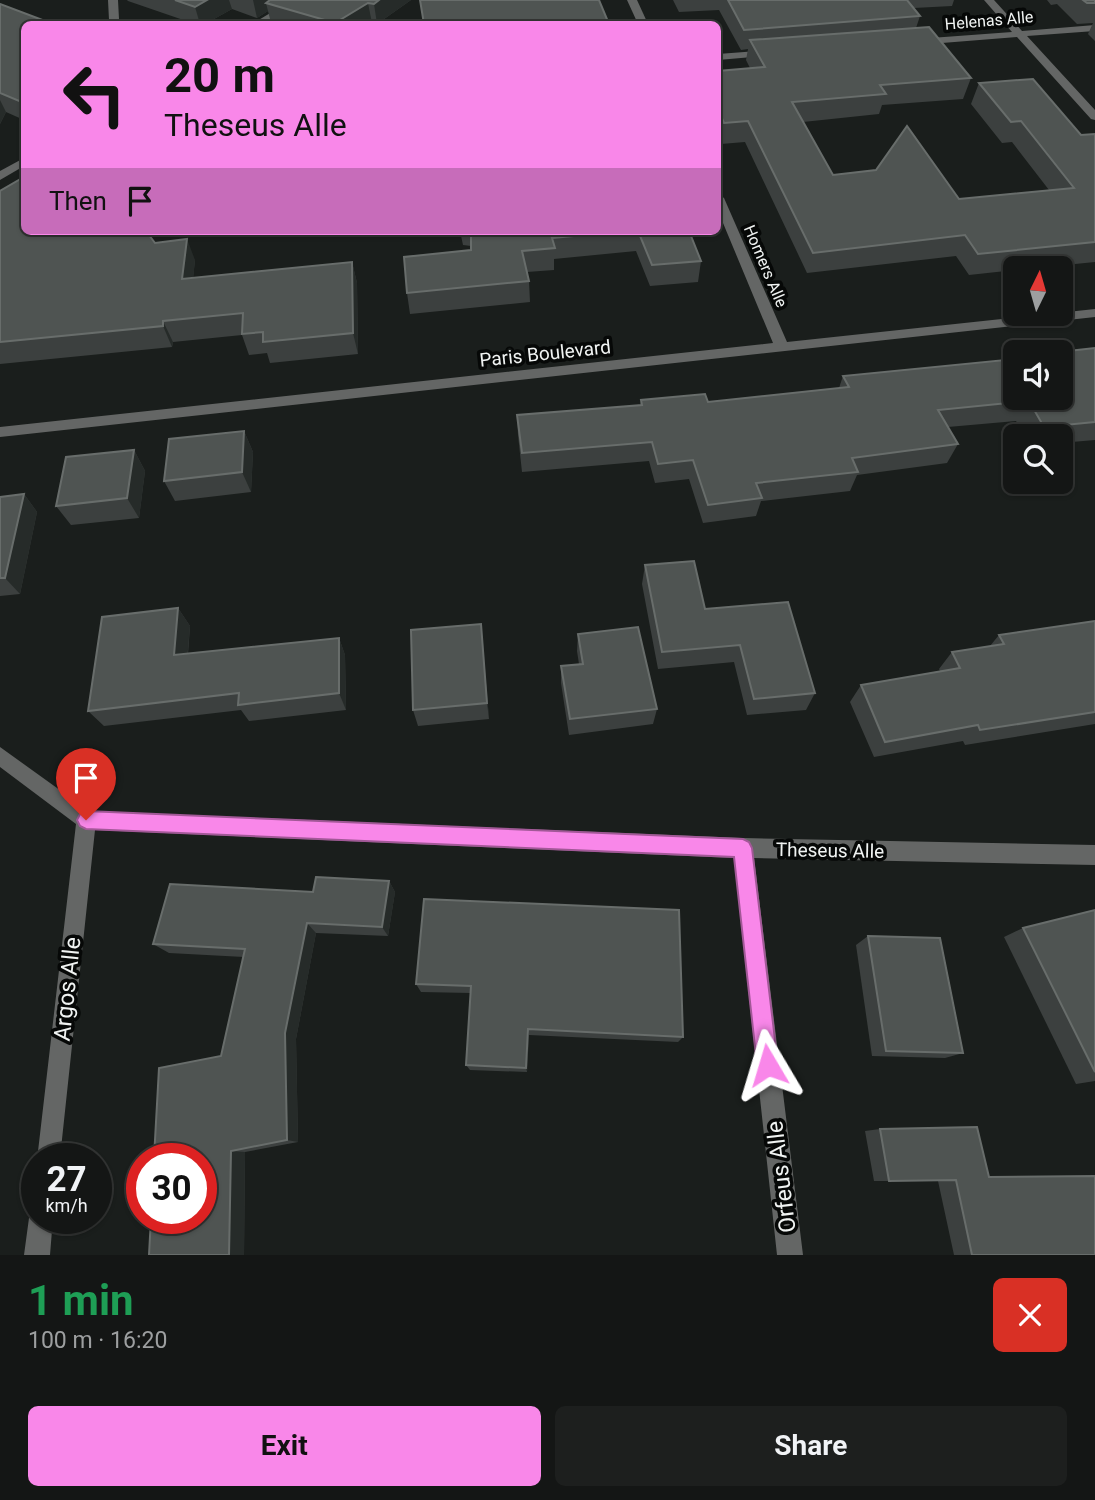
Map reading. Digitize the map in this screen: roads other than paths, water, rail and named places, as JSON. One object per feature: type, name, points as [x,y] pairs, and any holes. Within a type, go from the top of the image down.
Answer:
[{"type":"street","points":[[113,0],[115,21]]},
{"type":"street","points":[[262,21],[299,0]]},
{"type":"street","points":[[632,0],[642,21]]},
{"type":"street","points":[[989,0],[1095,117]]},
{"type":"street","name":"Helenas Alle","points":[[910,42],[1095,27]]},
{"type":"street","points":[[721,57],[786,52]]},
{"type":"street","points":[[0,176],[21,163]]},
{"type":"street","name":"Homers Alle","points":[[721,205],[782,347]]},
{"type":"street","name":"Paris Boulevard","points":[[0,432],[1095,313]]},
{"type":"street","points":[[0,755],[86,820]]},
{"type":"street","name":"Theseus Alle","points":[[86,820],[743,848],[1095,855]]},
{"type":"street","name":"Argos Alle","points":[[50,1143],[86,820]]},
{"type":"street","name":"Orfeus Alle","points":[[743,848],[790,1255]]},
{"type":"street","points":[[37,1255],[39,1234]]}]
